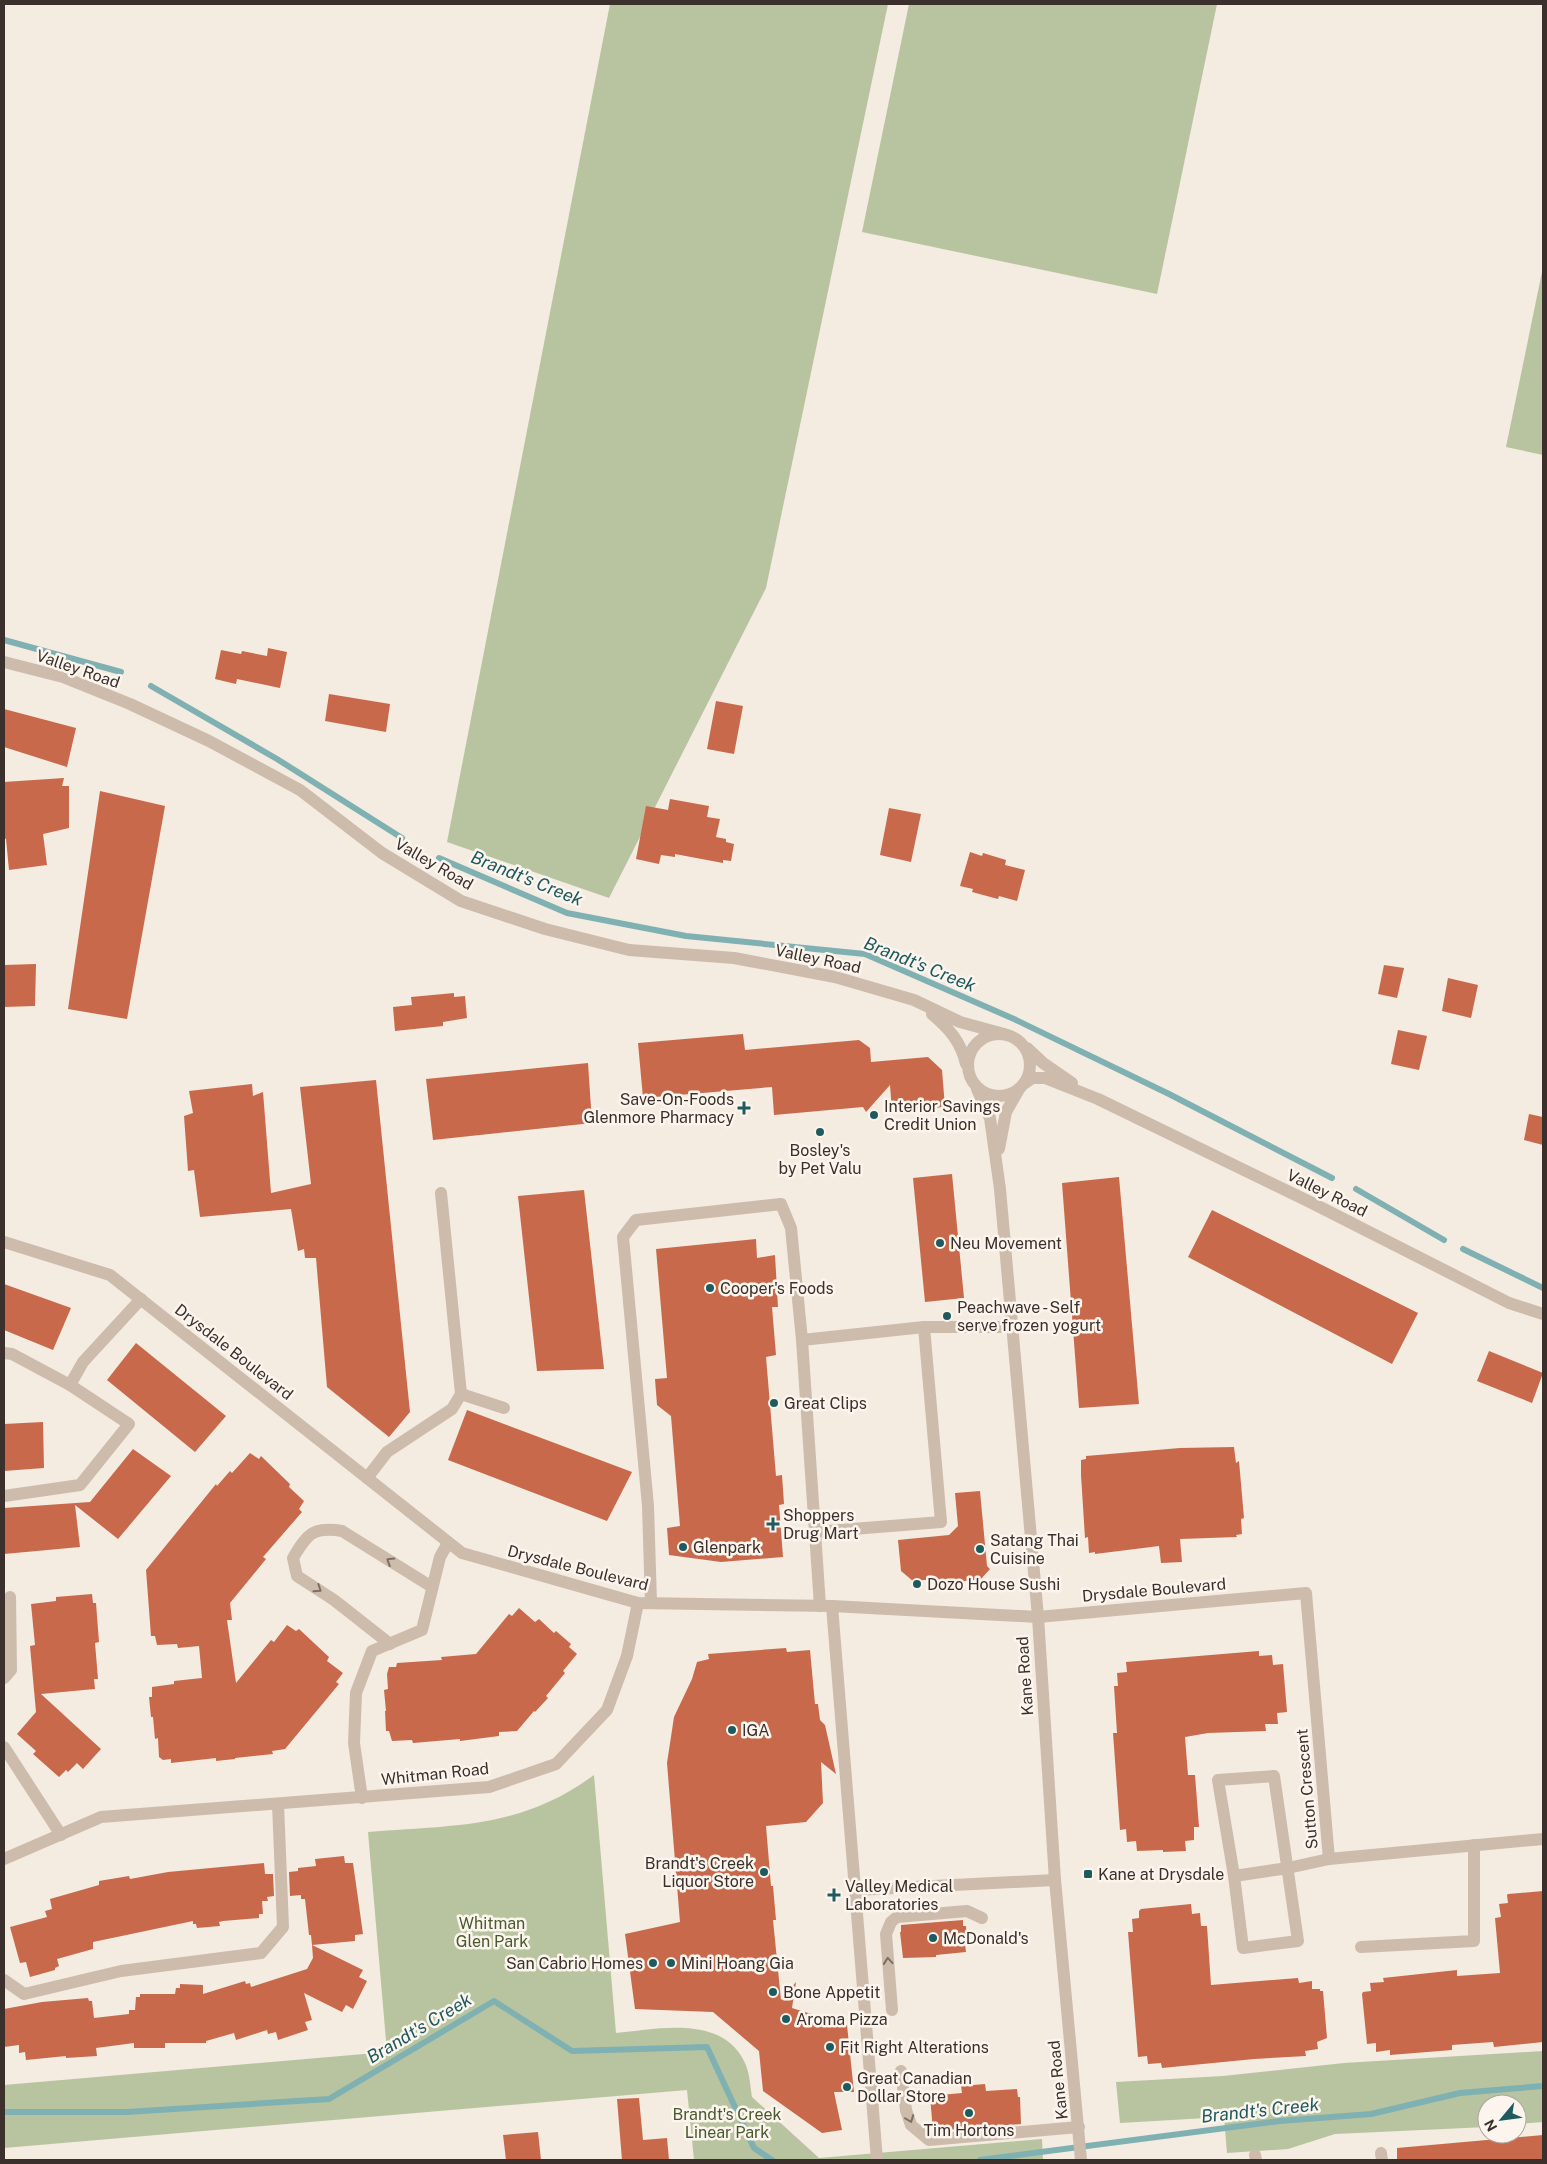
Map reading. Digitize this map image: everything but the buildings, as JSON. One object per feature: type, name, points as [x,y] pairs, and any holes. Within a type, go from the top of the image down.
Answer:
[{"type":"street","name":"Valley Road","points":[[4,662],[63,677],[130,704],[209,741],[300,790],[382,853],[461,901],[546,929],[629,950],[734,958],[835,977],[914,1000],[960,1022],[1004,1034],[1021,1043],[1043,1063],[1098,1099]]},
{"type":"street","name":"Valley Road","points":[[914,1000],[944,1025],[959,1042],[971,1080],[978,1089],[994,1097],[1003,1097],[1032,1078],[1045,1078],[1098,1099],[1312,1202],[1509,1303],[1543,1314]]},
{"type":"street","points":[[967,1070],[968,1060],[976,1043],[984,1037],[1004,1034]]},
{"type":"street","points":[[1021,1043],[1027,1052],[1030,1062],[1029,1073],[1022,1086]]},
{"type":"street","name":"Kane Road","points":[[1000,1189],[1000,1140],[1006,1112],[1022,1086]]},
{"type":"street","name":"Kane Road","points":[[978,1089],[990,1118],[1000,1189],[1038,1617],[1055,1880],[1081,2160]]},
{"type":"street","points":[[367,1478],[387,1452],[452,1409],[461,1394],[441,1194]]},
{"type":"street","name":"Whitman Road","points":[[4,1859],[101,1817],[489,1787],[556,1764],[607,1710],[645,1603],[648,1506],[623,1237],[636,1220],[781,1204],[791,1228],[802,1340]]},
{"type":"street","name":"Drysdale Boulevard","points":[[4,1242],[110,1276],[462,1553],[645,1603],[826,1606],[1038,1617],[1306,1593]]},
{"type":"street","points":[[70,1385],[83,1362],[141,1299]]},
{"type":"street","points":[[877,2160],[854,1890],[826,1606],[815,1532],[802,1340],[924,1327],[1012,1327]]},
{"type":"street","points":[[815,1532],[941,1522],[924,1327]]},
{"type":"street","points":[[4,1353],[12,1354],[70,1385],[129,1424],[80,1485],[4,1496]]},
{"type":"street","points":[[461,1394],[504,1408]]},
{"type":"street","points":[[390,1644],[334,1600],[297,1576],[293,1558],[307,1537],[326,1528],[342,1531],[432,1587]]},
{"type":"street","points":[[362,1798],[354,1743],[356,1693],[372,1651],[422,1630],[440,1557],[448,1543]]},
{"type":"street","name":"Sutton Crescent","points":[[1306,1593],[1329,1859],[1543,1839]]},
{"type":"street","points":[[4,1678],[11,1670],[10,1597]]},
{"type":"street","points":[[4,1747],[60,1835]]},
{"type":"street","points":[[1274,1776],[1288,1868],[1298,1941],[1243,1948],[1234,1876],[1218,1780],[1274,1776]]},
{"type":"street","points":[[4,1980],[24,1994],[121,1971],[261,1953],[283,1927],[278,1804]]},
{"type":"street","points":[[1361,1947],[1474,1941],[1474,1845]]},
{"type":"street","points":[[1234,1876],[1288,1868],[1329,1859]]},
{"type":"street","points":[[854,1890],[1055,1880]]},
{"type":"street","points":[[892,2010],[886,1934],[891,1922],[897,1916],[967,1911],[982,1918]]},
{"type":"street","points":[[901,2071],[910,2125],[930,2140],[1079,2127]]},
{"type":"green space","points":[[610,4],[888,4],[766,588],[609,898],[447,842]]},
{"type":"green space","points":[[909,4],[1217,4],[1157,294],[862,232]]},
{"type":"green space","points":[[1543,267],[1543,455],[1506,447]]},
{"type":"green space","points":[[594,1775],[616,2033],[650,2029],[688,2028],[705,2031],[721,2037],[735,2047],[745,2063],[752,2097],[819,2158],[1042,2139],[1043,2160],[694,2160],[687,2090],[4,2148],[4,2085],[387,2052],[368,1832],[458,1825],[513,1815],[540,1806],[567,1793]]},
{"type":"green space","points":[[1543,2051],[1543,2122],[1527,2123],[1527,2094],[1477,2094],[1477,2127],[1335,2134],[1288,2149],[1227,2153],[1224,2117],[1120,2123],[1116,2082],[1223,2076],[1344,2063]]},
{"type":"waterway","name":"Brandt's Creek","points":[[4,640],[121,672]]},
{"type":"waterway","name":"Brandt's Creek","points":[[151,686],[277,759],[402,838]]},
{"type":"waterway","name":"Brandt's Creek","points":[[439,858],[567,913],[686,936],[865,954],[1014,1019],[1169,1094],[1332,1178]]},
{"type":"waterway","name":"Brandt's Creek","points":[[1356,1189],[1444,1240]]},
{"type":"waterway","name":"Brandt's Creek","points":[[1463,1249],[1543,1288]]},
{"type":"waterway","name":"Brandt's Creek","points":[[4,2112],[127,2112],[329,2099],[494,2001],[572,2051],[707,2047],[754,2148],[772,2160]]},
{"type":"waterway","name":"Brandt's Creek","points":[[980,2160],[1280,2121],[1371,2114],[1460,2093],[1543,2086]]},
{"type":"place","name":"Save-On-Foods Glenmore Pharmacy","points":[[744,1108]]},
{"type":"place","name":"Interior Savings Credit Union","points":[[874,1115]]},
{"type":"place","name":"Bosley's by Pet Valu","points":[[820,1132]]},
{"type":"place","name":"Neu Movement","points":[[940,1243]]},
{"type":"place","name":"Cooper's Foods","points":[[710,1288]]},
{"type":"place","name":"Peachwave - Self serve frozen yogurt","points":[[947,1316]]},
{"type":"place","name":"Great Clips","points":[[774,1403]]},
{"type":"place","name":"Shoppers Drug Mart","points":[[773,1524]]},
{"type":"place","name":"Glenpark","points":[[683,1547]]},
{"type":"place","name":"Satang Thai Cuisine","points":[[980,1549]]},
{"type":"place","name":"Dozo House Sushi","points":[[917,1584]]},
{"type":"place","name":"IGA","points":[[732,1730]]},
{"type":"place","name":"Brandt's Creek Liquor Store","points":[[764,1872]]},
{"type":"place","name":"Kane at Drysdale","points":[[1088,1874]]},
{"type":"place","name":"Valley Medical Laboratories","points":[[834,1895]]},
{"type":"place","name":"McDonald's","points":[[933,1938]]},
{"type":"place","name":"San Cabrio Homes","points":[[653,1963]]},
{"type":"place","name":"Mini Hoang Gia","points":[[671,1963]]},
{"type":"place","name":"Bone Appetit","points":[[773,1992]]},
{"type":"place","name":"Aroma Pizza","points":[[786,2019]]},
{"type":"place","name":"Fit Right Alterations","points":[[830,2047]]},
{"type":"place","name":"Great Canadian Dollar Store","points":[[847,2087]]},
{"type":"place","name":"Tim Hortons","points":[[969,2113]]},
{"type":"park label","name":"Whitman Glen Park","points":[[492,1932]]},
{"type":"park label","name":"Brandt's Creek Linear Park","points":[[727,2123]]}]
